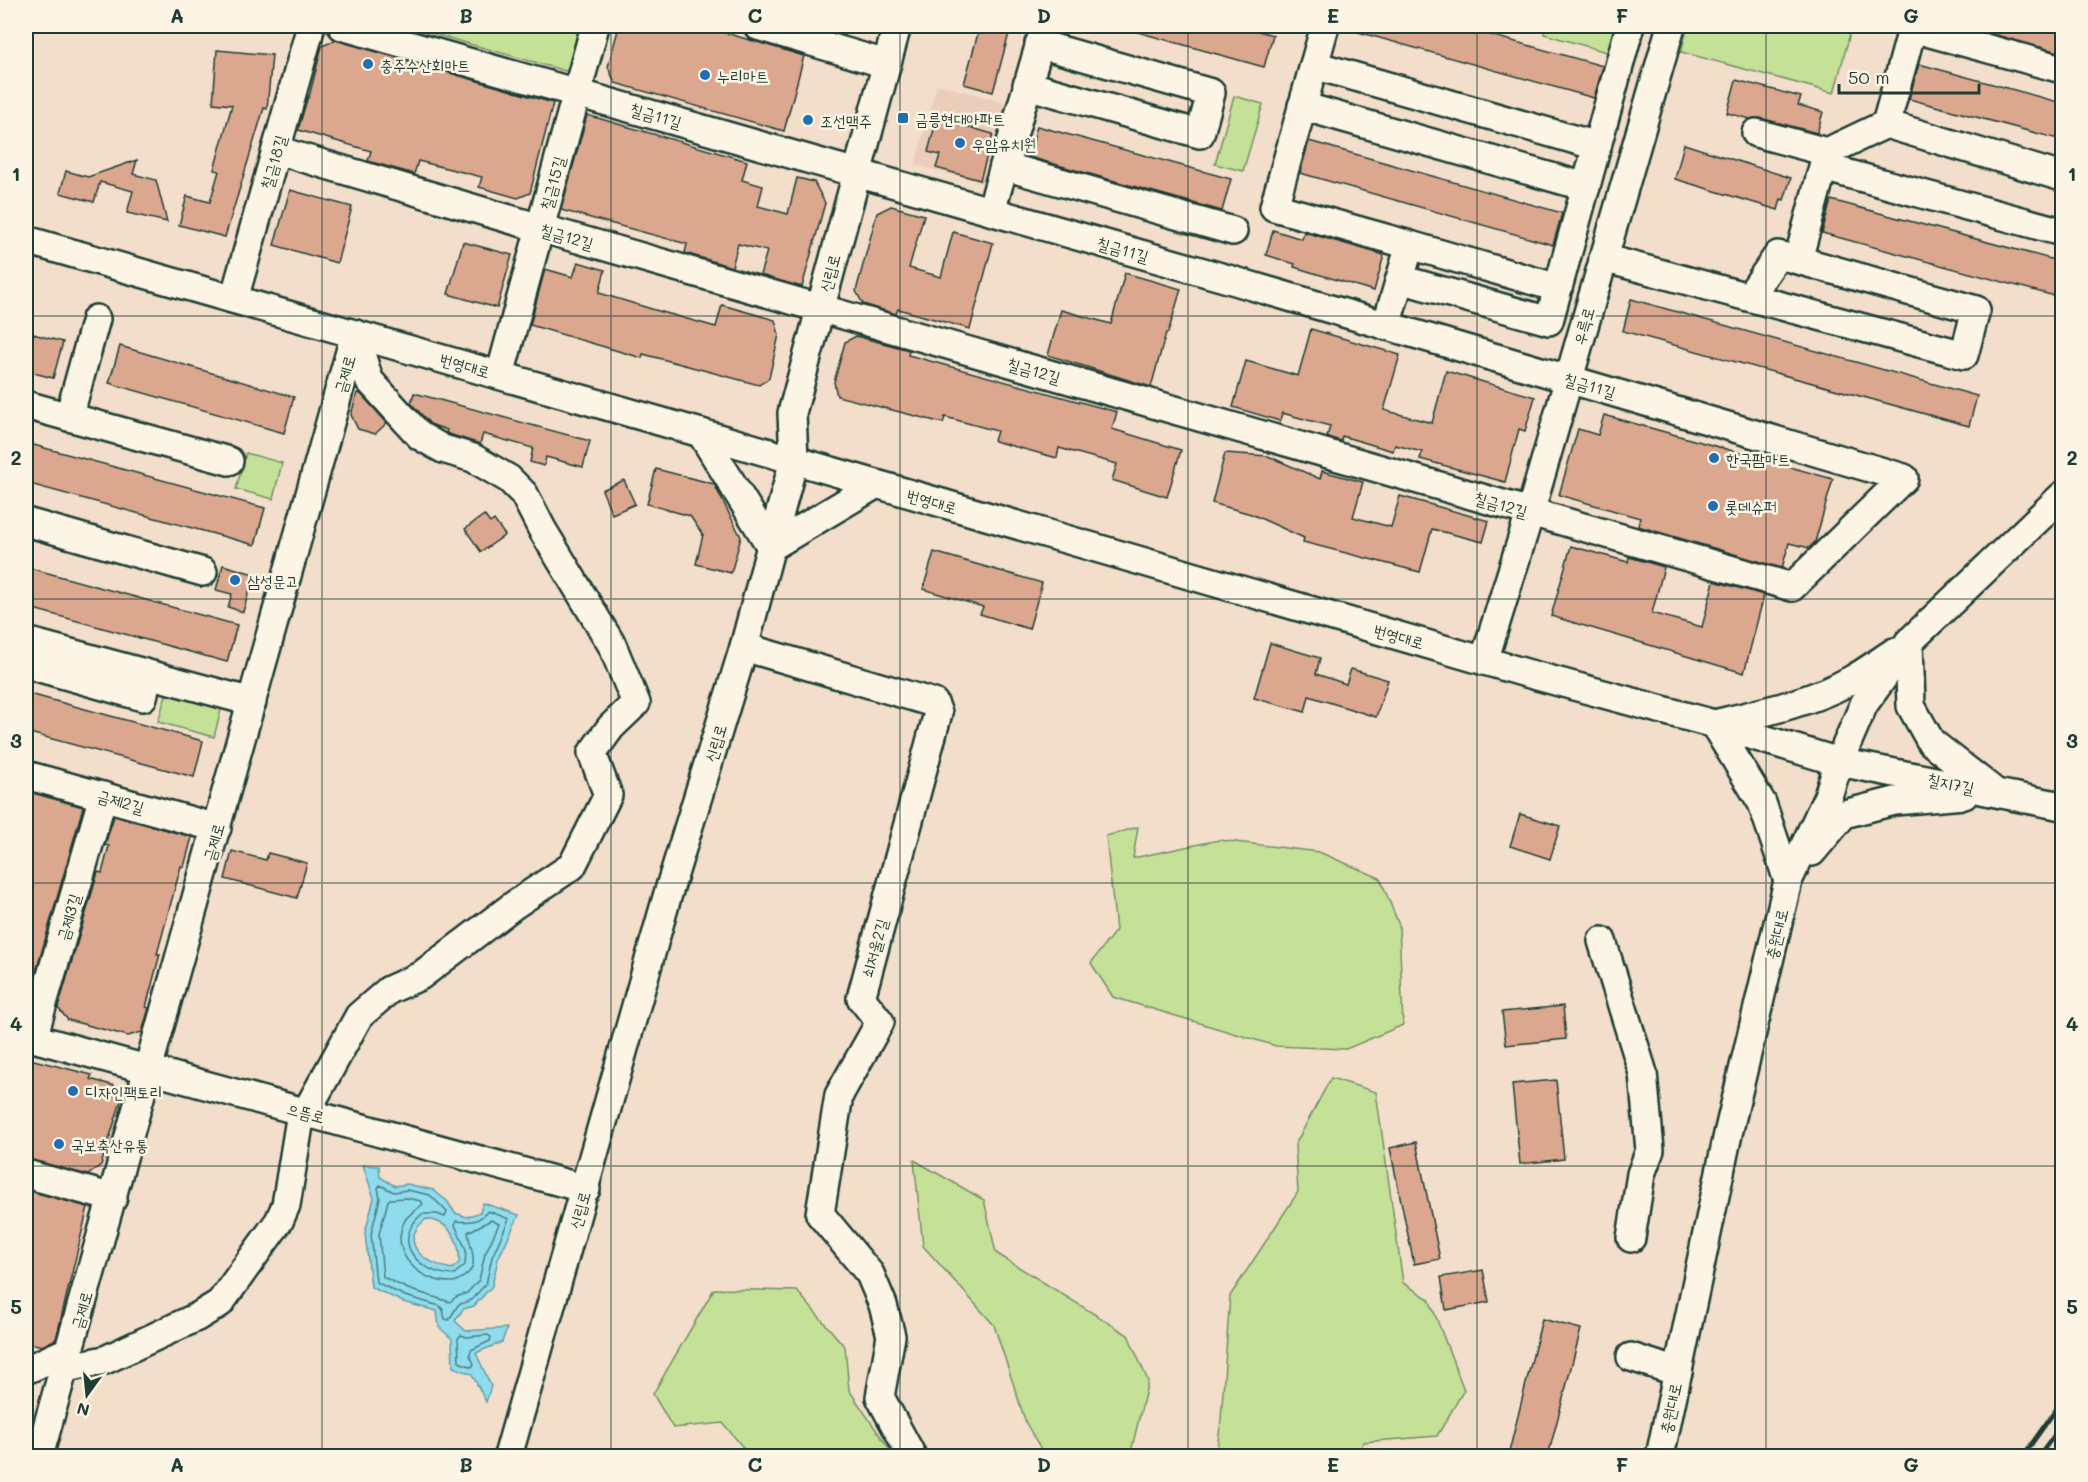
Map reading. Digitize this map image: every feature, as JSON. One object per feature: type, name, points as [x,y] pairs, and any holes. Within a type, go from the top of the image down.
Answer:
[{"type":"street","name":"칠금18길","points":[[234,299],[311,26]]},
{"type":"street","name":"칠금11길","points":[[342,26],[991,211],[1904,478],[1792,587]]},
{"type":"street","name":"칠금15길","points":[[500,375],[595,26]]},
{"type":"street","points":[[758,26],[790,30],[886,64]]},
{"type":"street","name":"신립로","points":[[508,1456],[586,1189],[667,897],[744,647],[794,460],[792,413],[897,26]]},
{"type":"street","points":[[1325,26],[1274,207],[1558,288]]},
{"type":"street","points":[[1400,279],[1549,321],[1630,26]]},
{"type":"street","name":"우륵로","points":[[1484,661],[1530,513],[1671,26]]},
{"type":"street","points":[[1798,260],[1825,160],[1886,123],[1912,27],[2062,69]]},
{"type":"street","points":[[991,211],[1027,85],[1042,35],[1211,93],[1200,134],[1027,85]]},
{"type":"street","points":[[1314,65],[1597,147]]},
{"type":"street","points":[[1302,106],[1586,187]]},
{"type":"street","points":[[1886,123],[2062,177]]},
{"type":"street","points":[[1756,133],[1825,160],[2062,232]]},
{"type":"street","name":"칠금12길","points":[[276,150],[820,309],[1792,587]]},
{"type":"street","points":[[1004,166],[1233,231]]},
{"type":"street","name":"번영대로","points":[[26,240],[701,433],[1484,661],[1714,724],[1839,762]]},
{"type":"street","points":[[1386,326],[1410,245]]},
{"type":"street","points":[[1603,258],[1964,355],[1976,310],[1778,255],[1749,297]]},
{"type":"street","points":[[69,417],[96,319]]},
{"type":"street","points":[[26,1370],[68,1359],[105,1360],[197,1317],[220,1303],[279,1221],[286,1205],[299,1125],[359,1016],[389,990],[420,976],[514,904],[572,866],[608,795],[592,753],[611,728],[636,703],[612,645],[542,529],[524,494],[509,479],[473,458],[443,449],[420,436],[369,380],[356,334]]},
{"type":"street","name":"금제로","points":[[39,1456],[356,334]]},
{"type":"street","points":[[26,405],[229,461]]},
{"type":"street","points":[[701,433],[771,547],[875,484]]},
{"type":"street","name":"충원대로","points":[[1660,1456],[1728,1134],[1788,881],[1828,795],[1839,762],[1864,704],[1909,642],[2062,496]]},
{"type":"street","points":[[26,522],[203,572]]},
{"type":"street","points":[[26,641],[252,702]]},
{"type":"street","points":[[1788,881],[1762,803],[1714,724],[1762,713],[1850,681],[1909,642]]},
{"type":"street","points":[[1909,642],[1911,706],[1931,742],[1996,793]]},
{"type":"street","name":"쇠저울2길","points":[[744,647],[934,703],[938,713],[861,998],[880,1022],[839,1095],[820,1215],[870,1274],[883,1305],[891,1336],[880,1397],[912,1456]]},
{"type":"street","points":[[26,664],[143,697],[148,675]]},
{"type":"street","name":"칠지7길","points":[[1839,762],[2062,806]]},
{"type":"street","name":"금제2길","points":[[26,775],[217,828]]},
{"type":"street","points":[[1788,881],[1844,814],[1895,801],[1996,793]]},
{"type":"street","name":"금제3길","points":[[29,1037],[103,796]]},
{"type":"street","points":[[1602,941],[1643,1073],[1650,1150],[1641,1174],[1631,1238]]},
{"type":"street","name":"으뜸로","points":[[29,1037],[586,1189]]},
{"type":"street","points":[[26,1174],[113,1198]]},
{"type":"street","points":[[1631,1357],[1678,1372]]},
{"type":"shaded area","points":[[937,84],[1007,103],[985,184],[915,165]]},
{"type":"green space","points":[[406,26],[582,26],[569,72]]},
{"type":"green space","points":[[1546,26],[1618,26],[1610,53],[1544,34]]},
{"type":"green space","points":[[1688,26],[1852,26],[1834,93],[1681,52]]},
{"type":"green space","points":[[1234,96],[1263,104],[1243,171],[1215,164]]},
{"type":"green space","points":[[246,453],[282,463],[273,499],[236,489]]},
{"type":"green space","points":[[168,688],[223,702],[214,737],[158,722]]},
{"type":"green space","points":[[1138,827],[1133,858],[1219,840],[1319,852],[1380,878],[1399,925],[1403,1025],[1346,1049],[1276,1046],[1113,997],[1091,963],[1116,930],[1106,836]]},
{"type":"green space","points":[[1331,1078],[1376,1092],[1403,1283],[1429,1299],[1464,1390],[1437,1436],[1363,1442],[1359,1456],[1216,1456],[1221,1420],[1230,1296],[1298,1192],[1295,1145]]},
{"type":"green space","points":[[914,1160],[984,1200],[996,1253],[1128,1335],[1148,1381],[1130,1456],[1045,1456],[1026,1423],[994,1325],[923,1246]]},
{"type":"green space","points":[[714,1289],[797,1291],[845,1347],[849,1390],[894,1456],[750,1456],[723,1423],[673,1428],[653,1394]]},
{"type":"water","points":[[363,1165],[379,1166],[380,1177],[395,1186],[407,1184],[433,1190],[447,1201],[455,1213],[467,1217],[480,1212],[483,1203],[519,1215],[498,1259],[492,1286],[474,1306],[463,1309],[455,1321],[466,1331],[507,1328],[502,1342],[476,1353],[491,1386],[486,1402],[472,1374],[453,1367],[452,1339],[439,1327],[437,1311],[403,1302],[371,1287],[365,1233],[374,1198]],"holes":[[[426,1219],[448,1228],[456,1240],[459,1263],[452,1269],[424,1257],[414,1244],[417,1228]]]},
{"type":"building","name":"누리마트","points":[[619,26],[702,26],[804,56],[784,131],[615,83],[608,67]]},
{"type":"building","points":[[980,26],[1011,26],[993,92],[964,84]]},
{"type":"building","points":[[1130,26],[1240,26],[1273,35],[1264,67],[1130,30]]},
{"type":"building","points":[[1352,26],[1458,26],[1603,66],[1594,98],[1351,30]]},
{"type":"building","points":[[1963,26],[2053,26],[2062,28],[2062,53]]},
{"type":"building","points":[[336,40],[553,103],[530,193],[518,198],[479,187],[482,177],[418,161],[414,174],[368,161],[371,151],[298,130],[322,46]]},
{"type":"building","points":[[217,50],[272,55],[267,109],[264,108],[225,237],[179,225],[187,196],[210,202],[219,171],[214,170],[232,105],[213,103]]},
{"type":"building","points":[[1919,64],[2062,103],[2062,140],[1909,99]]},
{"type":"building","points":[[1736,80],[1801,97],[1798,105],[1823,112],[1817,133],[1760,118],[1750,119],[1727,113]]},
{"type":"building","points":[[587,115],[747,161],[742,180],[763,186],[758,206],[788,214],[797,178],[814,182],[825,203],[802,287],[760,275],[767,251],[738,244],[732,267],[685,253],[687,244],[561,210]]},
{"type":"building","name":"우암유치원","points":[[937,118],[993,134],[980,180],[936,168],[940,155],[928,152]]},
{"type":"building","points":[[1037,126],[1231,179],[1222,211],[1029,157]]},
{"type":"building","points":[[1309,141],[1562,213],[1553,245],[1300,173]]},
{"type":"building","points":[[1684,144],[1791,178],[1778,210],[1675,179]]},
{"type":"building","points":[[137,160],[133,174],[156,180],[167,222],[127,213],[133,191],[100,182],[94,202],[60,193],[66,171],[88,177]]},
{"type":"building","points":[[290,190],[352,207],[337,263],[274,245]]},
{"type":"building","points":[[1831,200],[2062,262],[2062,298],[1822,233]]},
{"type":"building","points":[[891,206],[924,215],[909,268],[941,277],[953,232],[993,243],[970,329],[898,309],[896,314],[863,304],[856,291],[877,213]]},
{"type":"building","points":[[1273,230],[1302,239],[1304,232],[1384,255],[1374,291],[1294,267],[1295,264],[1266,255]]},
{"type":"building","points":[[463,242],[512,255],[497,308],[448,294]]},
{"type":"building","points":[[578,262],[605,270],[599,293],[655,310],[716,327],[722,305],[775,320],[779,335],[769,378],[759,385],[643,354],[642,358],[530,325],[545,269],[573,277]]},
{"type":"building","points":[[1125,273],[1181,289],[1151,387],[1048,355],[1061,310],[1111,324]]},
{"type":"building","points":[[1631,299],[1977,396],[1969,426],[1623,331]]},
{"type":"building","points":[[1311,329],[1400,355],[1384,410],[1432,423],[1446,371],[1535,397],[1525,431],[1519,429],[1505,482],[1420,459],[1422,452],[1395,445],[1393,451],[1342,436],[1341,441],[1327,437],[1330,426],[1282,413],[1280,421],[1233,407],[1246,361],[1298,376]]},
{"type":"building","points":[[26,332],[63,342],[53,378],[26,371]]},
{"type":"building","points":[[856,336],[909,350],[908,355],[1117,412],[1112,429],[1181,450],[1167,497],[1112,480],[1117,464],[1059,448],[1057,458],[994,441],[997,431],[945,417],[943,423],[837,396],[834,382],[845,342]]},
{"type":"building","points":[[120,346],[294,397],[284,433],[109,383]]},
{"type":"building","points":[[357,393],[361,394],[387,423],[375,434],[358,429],[351,415]]},
{"type":"building","points":[[414,393],[590,441],[583,467],[546,457],[544,466],[530,462],[533,448],[483,434],[480,444],[446,433],[447,430],[430,424],[411,403]]},
{"type":"building","name":"롯데슈퍼","points":[[1604,415],[1833,479],[1815,542],[1809,548],[1789,543],[1782,568],[1638,526],[1640,518],[1559,495],[1578,429],[1598,435]]},
{"type":"building","points":[[30,444],[265,508],[255,545],[26,483],[26,460]]},
{"type":"building","points":[[1225,453],[1268,456],[1320,479],[1322,471],[1363,482],[1353,517],[1391,527],[1400,496],[1489,521],[1483,542],[1432,529],[1420,572],[1303,542],[1304,538],[1251,514],[1212,503]]},
{"type":"building","points":[[656,469],[714,484],[741,537],[731,573],[696,564],[703,535],[690,516],[647,504]]},
{"type":"building","points":[[624,480],[635,504],[612,514],[602,490]]},
{"type":"building","points":[[484,515],[490,523],[494,520],[505,535],[481,552],[465,529]]},
{"type":"building","points":[[1571,546],[1628,562],[1629,557],[1664,567],[1652,613],[1702,627],[1714,581],[1764,595],[1744,673],[1551,616]]},
{"type":"building","points":[[934,552],[1042,583],[1029,629],[980,614],[983,607],[923,589]]},
{"type":"building","points":[[223,565],[254,574],[243,612],[228,607],[232,594],[216,590]]},
{"type":"building","points":[[26,567],[237,625],[227,662],[26,607]]},
{"type":"building","points":[[1270,643],[1320,658],[1316,674],[1346,684],[1351,669],[1388,680],[1376,717],[1309,696],[1305,712],[1254,698]]},
{"type":"building","points":[[26,693],[203,741],[194,777],[26,732]]},
{"type":"building","points":[[26,791],[83,807],[26,1007],[26,881],[30,864],[26,862]]},
{"type":"building","points":[[1520,814],[1560,826],[1550,859],[1510,846]]},
{"type":"building","points":[[114,816],[192,837],[184,867],[181,866],[157,954],[160,954],[142,1032],[128,1036],[68,1020],[58,1008],[98,872],[102,873],[109,846],[105,845]]},
{"type":"building","points":[[232,851],[266,860],[268,853],[307,863],[297,898],[225,879]]},
{"type":"building","points":[[1563,1006],[1566,1039],[1506,1045],[1502,1012]]},
{"type":"building","points":[[26,1058],[92,1075],[90,1079],[115,1086],[122,1098],[101,1165],[88,1175],[26,1159]]},
{"type":"building","points":[[1556,1080],[1564,1159],[1520,1164],[1512,1084]]},
{"type":"building","points":[[1416,1142],[1440,1259],[1414,1264],[1390,1148]]},
{"type":"building","points":[[26,1190],[88,1207],[56,1339],[42,1346],[26,1342]]},
{"type":"building","points":[[1483,1270],[1489,1302],[1446,1310],[1441,1277]]},
{"type":"building","points":[[1542,1319],[1581,1329],[1548,1456],[1508,1456]]},
{"type":"railway","points":[[2023,1456],[2062,1401]]},
{"type":"railway","points":[[2039,1456],[2062,1425]]},
{"type":"place","name":"충주수산회마트","points":[[368,64]]},
{"type":"place","name":"누리마트","points":[[705,75]]},
{"type":"place","name":"금릉현대아파트","points":[[903,118]]},
{"type":"place","name":"조선맥주","points":[[808,120]]},
{"type":"place","name":"우암유치원","points":[[960,143]]},
{"type":"place","name":"한국팜마트","points":[[1714,458]]},
{"type":"place","name":"롯데슈퍼","points":[[1713,506]]},
{"type":"place","name":"삼성문고","points":[[235,580]]},
{"type":"place","name":"디자인팩토리","points":[[73,1091]]},
{"type":"place","name":"국보축산유통","points":[[59,1144]]}]
